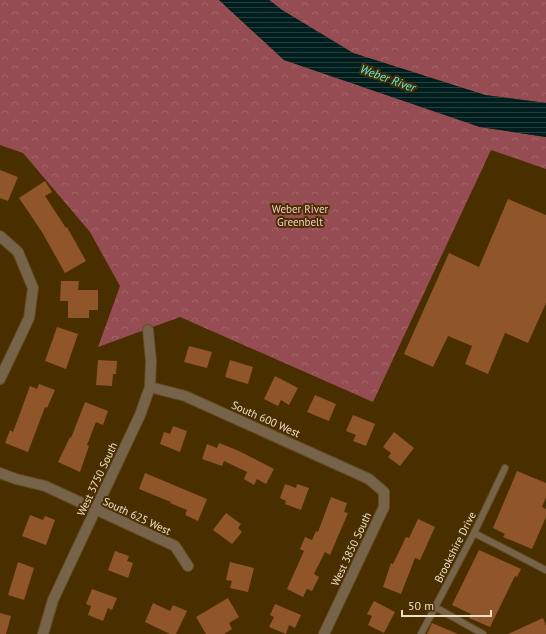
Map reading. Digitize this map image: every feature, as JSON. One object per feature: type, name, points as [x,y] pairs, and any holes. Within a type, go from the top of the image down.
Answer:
[{"type":"street","points":[[0,236],[18,252],[33,288],[28,318],[0,379]]},
{"type":"street","name":"West 3750 South","points":[[44,634],[53,600],[140,415],[150,388],[151,361],[148,330]]},
{"type":"street","name":"South 600 West","points":[[150,388],[185,396],[369,479]]},
{"type":"street","name":"South 625 West","points":[[0,473],[16,479],[45,486],[175,546],[188,566]]},
{"type":"street","name":"West 3850 South","points":[[324,634],[384,507],[384,492],[369,479]]},
{"type":"lane","name":"Brookshire Drive","points":[[421,634],[474,533],[505,468]]},
{"type":"lane","points":[[474,533],[546,570]]},
{"type":"lane","points":[[435,607],[483,634]]},
{"type":"green space","name":"Weber River Greenbelt","points":[[0,0],[219,0],[284,60],[480,127],[546,137],[546,169],[491,150],[373,402],[180,317],[98,347],[120,286],[90,232],[23,153],[0,145]]},
{"type":"green space","points":[[269,0],[546,0],[546,103],[485,95],[353,53],[282,10]]},
{"type":"water","name":"Weber River","points":[[219,0],[269,0],[282,10],[353,53],[485,95],[546,103],[546,137],[480,127],[284,60]]},
{"type":"building","points":[[0,170],[18,177],[8,201],[0,198]]},
{"type":"building","points":[[45,181],[52,192],[45,196],[66,228],[67,227],[86,261],[65,273],[42,232],[19,198]]},
{"type":"building","points":[[508,199],[546,215],[546,303],[528,343],[505,333],[488,374],[465,364],[472,346],[448,336],[433,367],[404,354],[449,253],[479,267]]},
{"type":"building","points":[[61,281],[79,281],[78,290],[98,290],[98,310],[89,310],[89,318],[68,318],[68,301],[60,301]]},
{"type":"building","points":[[57,327],[78,334],[66,369],[45,361]]},
{"type":"building","points":[[189,346],[212,352],[207,368],[184,362]]},
{"type":"building","points":[[98,360],[117,361],[116,374],[113,374],[112,386],[96,385]]},
{"type":"building","points":[[230,360],[253,367],[248,384],[225,377]]},
{"type":"building","points":[[275,376],[298,388],[289,405],[281,400],[278,406],[264,399]]},
{"type":"building","points":[[39,384],[55,390],[47,408],[45,407],[28,452],[5,443],[10,430],[13,432],[30,386],[37,389]]},
{"type":"building","points":[[315,395],[336,404],[329,421],[307,412]]},
{"type":"building","points":[[85,402],[108,411],[103,425],[96,422],[87,445],[89,446],[80,472],[58,462],[70,437],[71,438]]},
{"type":"building","points":[[353,415],[375,424],[366,446],[353,441],[356,435],[346,431]]},
{"type":"building","points":[[173,426],[187,431],[180,452],[160,444],[164,432],[170,434]]},
{"type":"building","points":[[394,432],[414,448],[400,466],[388,457],[391,453],[383,447]]},
{"type":"building","points":[[219,443],[239,451],[274,469],[266,484],[257,479],[254,485],[244,479],[247,472],[224,461],[222,466],[202,459],[207,444],[217,448]]},
{"type":"building","points":[[517,471],[546,483],[546,497],[542,507],[546,509],[546,517],[532,549],[503,537],[505,534],[493,528]]},
{"type":"building","points":[[145,473],[207,499],[198,521],[185,515],[187,510],[139,489]]},
{"type":"building","points":[[285,484],[296,488],[297,484],[309,488],[301,510],[285,504],[286,501],[280,498]]},
{"type":"building","points":[[331,497],[347,503],[344,512],[348,513],[330,555],[325,552],[314,574],[319,577],[312,591],[307,589],[303,597],[287,589],[304,551],[300,549],[305,537],[312,540],[316,531],[318,532]]},
{"type":"building","points":[[226,513],[241,524],[238,528],[242,532],[232,544],[213,530]]},
{"type":"building","points":[[30,515],[43,520],[45,516],[55,520],[46,545],[22,536]]},
{"type":"building","points":[[418,519],[435,527],[420,560],[415,558],[401,594],[383,587],[391,563],[393,564],[406,537],[409,538]]},
{"type":"building","points":[[479,550],[521,569],[517,577],[515,576],[490,627],[469,618],[471,614],[452,605]]},
{"type":"building","points":[[115,551],[129,556],[127,561],[133,563],[128,578],[108,570]]},
{"type":"building","points":[[18,562],[34,568],[24,600],[8,595]]},
{"type":"building","points":[[230,562],[254,568],[248,592],[230,588],[232,581],[226,580]]},
{"type":"building","points":[[92,589],[117,598],[112,610],[108,608],[103,621],[88,615],[91,606],[86,604]]},
{"type":"building","points":[[228,598],[239,617],[229,623],[232,629],[224,634],[206,634],[196,617]]},
{"type":"building","points":[[374,601],[395,612],[384,633],[368,625],[372,616],[367,614]]},
{"type":"building","points":[[153,603],[170,611],[173,605],[187,611],[176,634],[170,634],[145,622]]},
{"type":"building","points":[[275,604],[301,615],[295,628],[289,625],[286,634],[269,627],[274,617],[270,615]]},
{"type":"building","points":[[0,613],[11,616],[6,634],[0,634]]},
{"type":"building","points":[[543,618],[546,626],[546,634],[508,634]]},
{"type":"building","points":[[432,623],[458,634],[427,634]]}]
